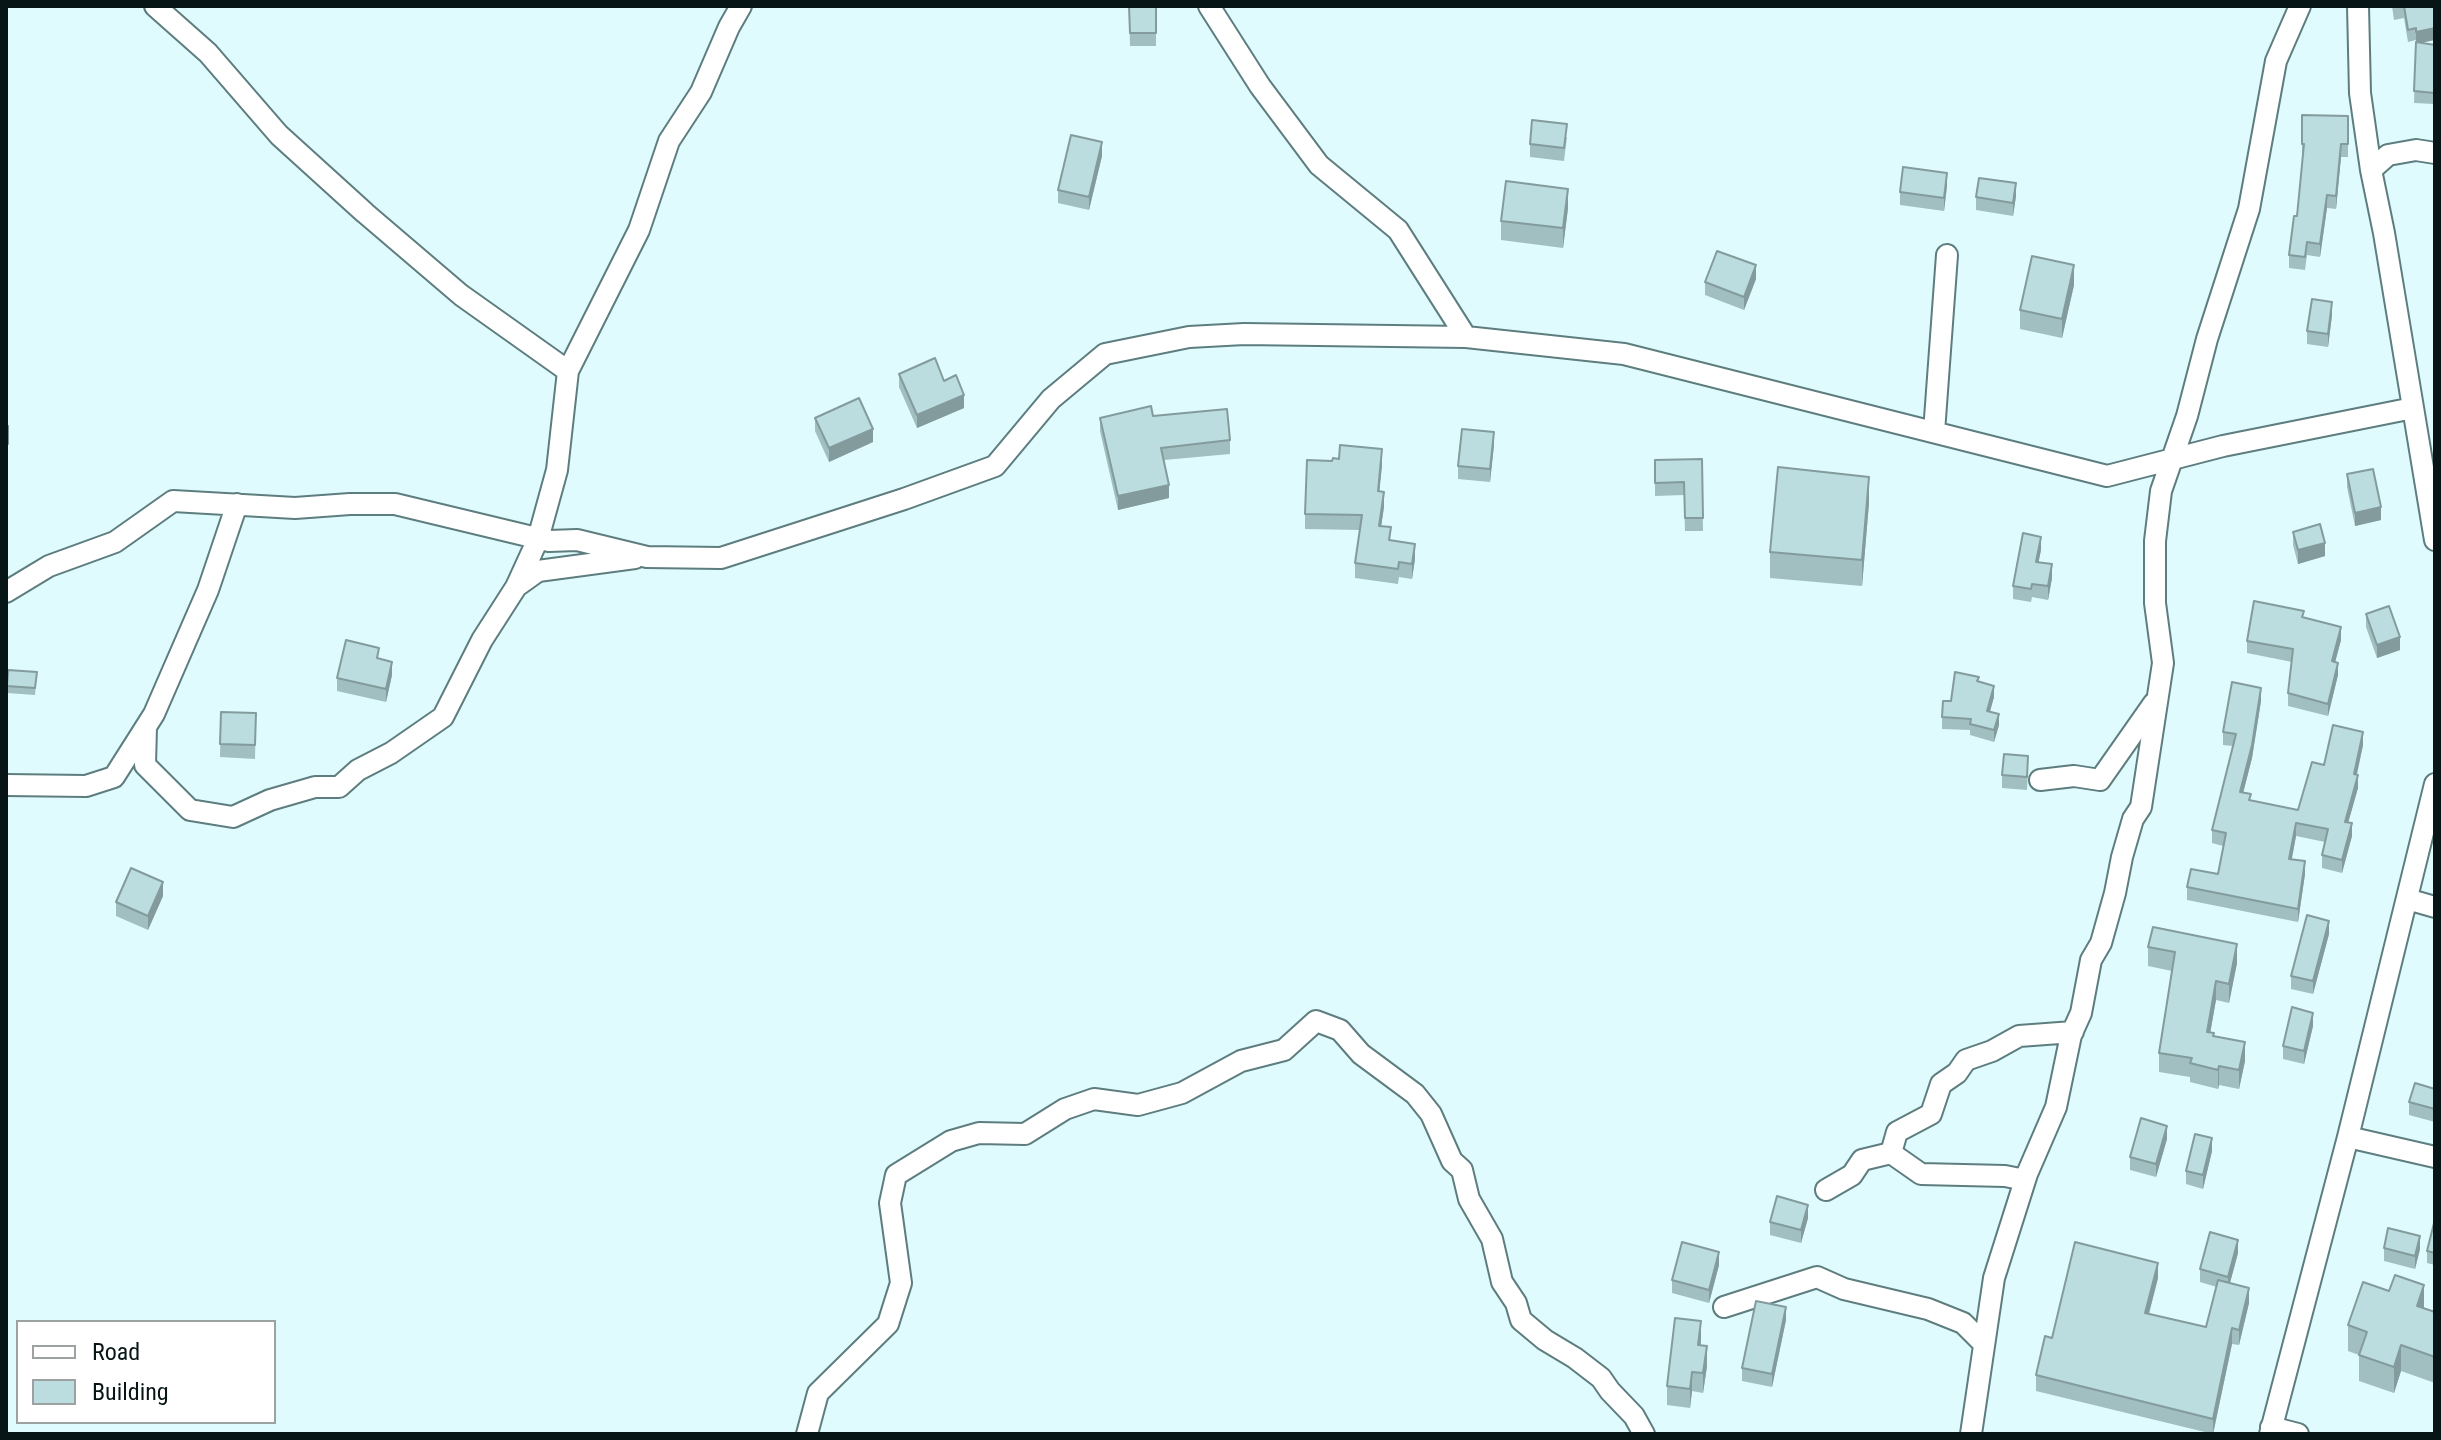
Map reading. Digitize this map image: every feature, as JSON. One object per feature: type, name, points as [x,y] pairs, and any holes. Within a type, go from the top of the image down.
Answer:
[{"type":"street","points":[[155,6],[208,53],[279,135],[365,213],[461,295],[568,371]]},
{"type":"street","points":[[146,727],[145,765],[190,810],[233,817],[270,800],[315,787],[339,787],[358,770],[391,753],[443,717],[482,640],[544,540],[557,470],[568,371],[639,230],[669,141],[701,92],[741,6]]},
{"type":"street","points":[[1209,6],[1260,86],[1319,165],[1398,230],[1466,337]]},
{"type":"street","points":[[1971,1434],[1994,1278],[2025,1180],[2056,1107],[2073,1032],[2081,1013],[2091,960],[2101,943],[2129,831],[2141,807],[2163,663],[2155,603],[2155,541],[2161,491],[2187,416],[2207,339],[2249,209],[2276,61],[2300,6]]},
{"type":"street","points":[[2358,6],[2360,93],[2371,170],[2435,540]]},
{"type":"street","points":[[2371,170],[2388,155],[2416,150],[2435,153]]},
{"type":"street","points":[[1934,432],[1947,255]]},
{"type":"street","points":[[516,587],[538,571],[647,557],[721,558],[995,466],[1051,399],[1105,354],[1189,337],[1244,334],[1466,337],[1624,354],[2107,476],[2223,446],[2413,408]]},
{"type":"street","points":[[6,592],[49,566],[115,542],[173,501],[295,508],[395,504],[544,540],[577,540],[647,557]]},
{"type":"street","points":[[6,785],[86,786],[114,777],[146,727],[208,590],[237,504]]},
{"type":"street","points":[[2040,780],[2074,776],[2100,780],[2157,700]]},
{"type":"street","points":[[2298,1434],[2270,1431],[2348,1137],[2435,784]]},
{"type":"street","points":[[2407,899],[2435,907]]},
{"type":"street","points":[[807,1434],[818,1393],[888,1324],[901,1283],[890,1203],[896,1175],[951,1141],[979,1133],[1025,1134],[1065,1109],[1094,1099],[1138,1105],[1182,1093],[1241,1061],[1284,1050],[1316,1021],[1340,1030],[1361,1054],[1415,1094],[1431,1114],[1452,1161],[1462,1170],[1469,1199],[1492,1239],[1502,1282],[1516,1303],[1521,1320],[1601,1378],[1634,1416],[1644,1434]]},
{"type":"street","points":[[1891,1153],[1897,1132],[1931,1114],[1941,1084],[1957,1073],[1966,1060],[1992,1051],[2019,1036],[2073,1032]]},
{"type":"street","points":[[2348,1137],[2435,1157]]},
{"type":"street","points":[[1826,1190],[1852,1175],[1862,1160],[1891,1153],[1921,1174],[2005,1176],[2025,1180]]},
{"type":"street","points":[[1724,1307],[1817,1277],[1844,1289],[1963,1323],[1984,1344]]},
{"type":"building","points":[[1129,6],[1156,6],[1156,33],[1130,33]]},
{"type":"building","points":[[2404,6],[2435,6],[2435,28],[2416,32],[2416,28],[2408,30]]},
{"type":"building","points":[[2416,42],[2435,45],[2435,93],[2414,91]]},
{"type":"building","points":[[2302,115],[2348,116],[2348,144],[2341,144],[2336,196],[2327,195],[2320,244],[2307,242],[2305,257],[2289,255],[2294,216],[2297,216],[2304,144]]},
{"type":"building","points":[[1532,120],[1567,124],[1564,148],[1530,144]]},
{"type":"building","points":[[1071,135],[1102,142],[1089,197],[1058,190]]},
{"type":"building","points":[[1903,167],[1947,173],[1944,198],[1900,192]]},
{"type":"building","points":[[1979,178],[2016,183],[2013,203],[1976,197]]},
{"type":"building","points":[[1506,181],[1568,189],[1563,228],[1501,221]]},
{"type":"building","points":[[1717,251],[1756,265],[1744,297],[1705,282]]},
{"type":"building","points":[[2032,256],[2074,265],[2062,319],[2020,310]]},
{"type":"building","points":[[2312,299],[2332,302],[2328,334],[2307,331]]},
{"type":"building","points":[[935,358],[944,381],[956,375],[964,395],[917,415],[899,374]]},
{"type":"building","points":[[859,398],[873,429],[829,448],[815,418]]},
{"type":"building","points":[[1151,406],[1153,416],[1227,409],[1230,440],[1161,448],[1169,485],[1118,496],[1100,418]]},
{"type":"building","points":[[1462,429],[1494,432],[1490,469],[1458,466]]},
{"type":"building","points":[[1340,445],[1382,449],[1378,491],[1384,492],[1379,526],[1391,527],[1389,540],[1415,544],[1412,564],[1399,562],[1398,569],[1355,563],[1362,515],[1305,514],[1307,460],[1339,459]]},
{"type":"building","points":[[1702,459],[1703,518],[1685,518],[1684,482],[1655,483],[1655,460]]},
{"type":"building","points":[[1778,467],[1869,477],[1862,560],[1770,552]]},
{"type":"building","points":[[2373,469],[2381,507],[2355,513],[2347,474]]},
{"type":"building","points":[[2320,524],[2325,543],[2298,550],[2293,532]]},
{"type":"building","points":[[2023,533],[2041,537],[2036,562],[2052,564],[2048,586],[2032,584],[2031,589],[2013,586]]},
{"type":"building","points":[[2254,601],[2304,611],[2302,617],[2341,627],[2332,661],[2338,663],[2328,704],[2288,693],[2293,649],[2247,641]]},
{"type":"building","points":[[2389,606],[2400,637],[2377,645],[2366,614]]},
{"type":"building","points":[[346,640],[379,648],[377,658],[392,662],[386,689],[337,678]]},
{"type":"building","points":[[8,670],[37,672],[35,688],[7,686]]},
{"type":"building","points":[[1955,672],[1979,677],[1977,681],[1994,686],[1987,711],[1999,714],[1994,730],[1970,724],[1971,719],[1942,717],[1943,701],[1951,701]]},
{"type":"building","points":[[2232,682],[2261,688],[2252,745],[2240,792],[2251,794],[2249,800],[2298,810],[2312,762],[2324,765],[2333,725],[2363,732],[2354,774],[2358,775],[2345,822],[2352,823],[2342,860],[2322,855],[2328,829],[2296,823],[2289,859],[2305,861],[2298,909],[2187,887],[2191,869],[2218,874],[2226,833],[2212,830],[2236,734],[2223,732]]},
{"type":"building","points":[[221,712],[256,713],[255,745],[220,744]]},
{"type":"building","points":[[2004,754],[2028,756],[2027,777],[2002,775]]},
{"type":"building","points":[[131,868],[163,882],[148,916],[116,902]]},
{"type":"building","points":[[2307,915],[2329,921],[2313,981],[2291,976]]},
{"type":"building","points":[[2153,927],[2237,944],[2229,984],[2216,981],[2207,1032],[2245,1042],[2239,1070],[2219,1066],[2218,1070],[2190,1063],[2192,1058],[2159,1053],[2175,952],[2148,947]]},
{"type":"building","points":[[2292,1007],[2313,1013],[2304,1051],[2283,1046]]},
{"type":"building","points":[[2415,1083],[2435,1089],[2435,1109],[2409,1102]]},
{"type":"building","points":[[2141,1118],[2167,1126],[2156,1164],[2130,1157]]},
{"type":"building","points":[[2195,1134],[2212,1138],[2203,1175],[2186,1171]]},
{"type":"building","points":[[1777,1196],[1808,1205],[1801,1230],[1770,1222]]},
{"type":"building","points":[[2435,1219],[2435,1253],[2427,1251]]},
{"type":"building","points":[[2388,1228],[2420,1236],[2415,1256],[2384,1248]]},
{"type":"building","points":[[2210,1232],[2238,1240],[2228,1277],[2200,1269]]},
{"type":"building","points":[[1682,1242],[1719,1252],[1709,1290],[1672,1280]]},
{"type":"building","points":[[2075,1242],[2158,1263],[2145,1313],[2206,1327],[2218,1280],[2249,1288],[2239,1330],[2232,1328],[2213,1419],[2036,1375],[2045,1336],[2052,1338]]},
{"type":"building","points":[[2395,1275],[2424,1285],[2417,1306],[2435,1312],[2435,1357],[2401,1345],[2394,1367],[2359,1355],[2367,1332],[2348,1325],[2363,1282],[2389,1291]]},
{"type":"building","points":[[1756,1301],[1786,1307],[1772,1374],[1742,1368]]},
{"type":"building","points":[[1675,1318],[1701,1321],[1698,1345],[1707,1346],[1703,1373],[1692,1372],[1690,1389],[1667,1386]]}]
